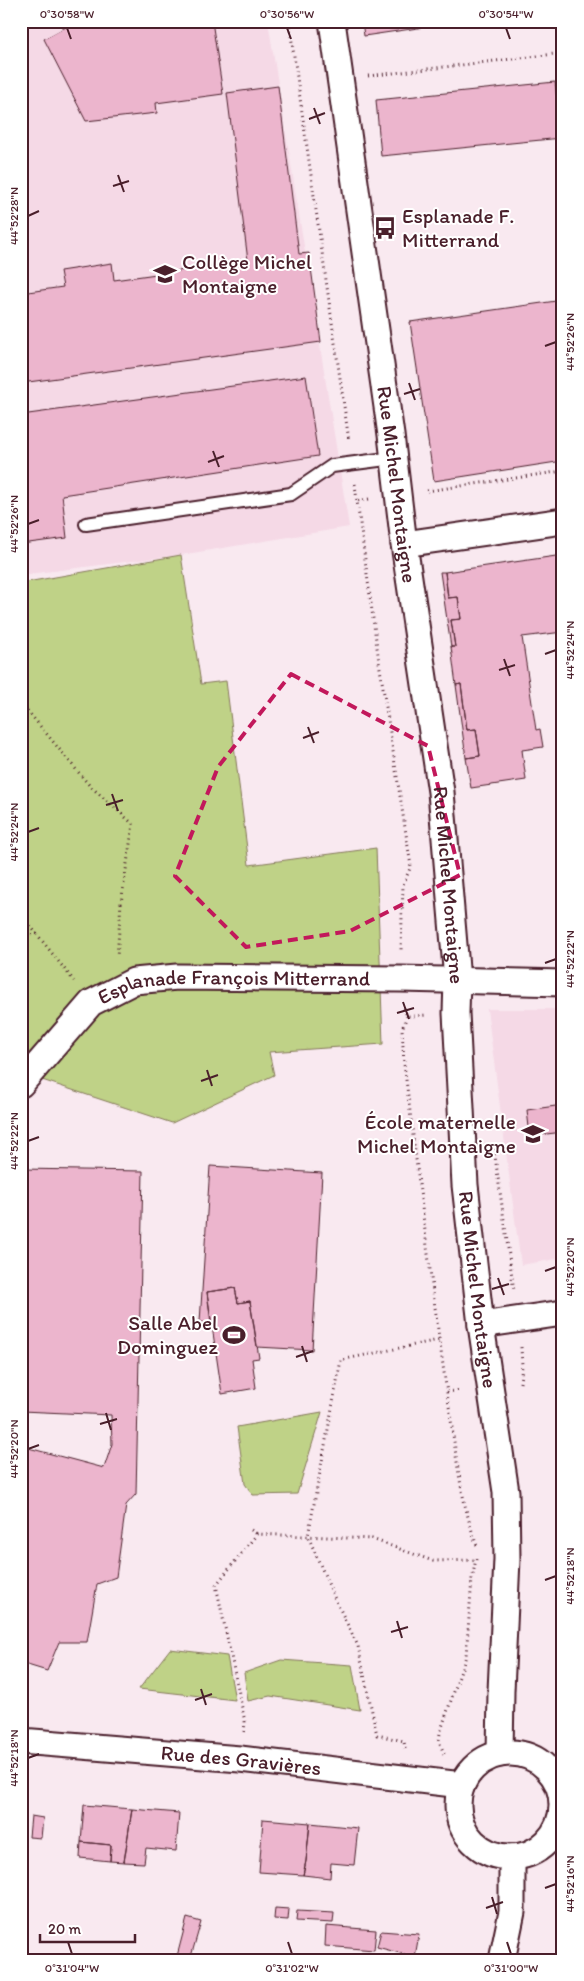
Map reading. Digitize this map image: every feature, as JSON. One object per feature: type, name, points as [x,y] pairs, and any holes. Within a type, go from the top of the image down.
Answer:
[{"type":"street","name":"Rue Michel Montaigne","points":[[332,21],[394,458],[404,544],[441,792],[457,980],[456,1013],[465,1185],[481,1325],[506,1492],[507,1559],[500,1754]]},
{"type":"street","points":[[404,544],[563,522]]},
{"type":"street","name":"Esplanade François Mitterrand","points":[[21,1084],[91,1003],[134,981],[177,977],[563,983]]},
{"type":"street","points":[[481,1325],[563,1313]]},
{"type":"street","name":"Rue des Gravières","points":[[21,1741],[240,1759],[462,1784]]},
{"type":"street","points":[[514,1753],[527,1756],[540,1763],[550,1772],[558,1784],[562,1797],[561,1815],[555,1831],[544,1844],[529,1853],[512,1857],[495,1855],[479,1847],[467,1835],[460,1819],[458,1802],[462,1784],[471,1770],[484,1760],[500,1754],[514,1753]]},
{"type":"street","points":[[502,1960],[512,1912],[512,1857]]},
{"type":"lane","points":[[86,524],[291,494],[332,466],[394,458]]},
{"type":"path","points":[[289,21],[357,501]]},
{"type":"path","points":[[340,79],[563,53]]},
{"type":"path","points":[[21,704],[89,785],[133,824],[121,902],[114,992]]},
{"type":"path","points":[[21,914],[91,1003]]},
{"type":"path","points":[[21,933],[37,934]]},
{"type":"path","points":[[407,1016],[402,1029],[404,1064],[439,1340],[467,1516],[478,1549]]},
{"type":"path","points":[[407,1778],[404,1740],[377,1735],[358,1646],[333,1595],[308,1536],[341,1360],[439,1340]]},
{"type":"path","points":[[251,1530],[257,1534],[372,1539],[433,1561],[476,1560]]},
{"type":"path","points":[[240,1759],[245,1722],[216,1585],[257,1534]]},
{"type":"path","points":[[462,1784],[442,1751],[439,1741],[466,1656],[472,1579],[477,1554]]},
{"type":"highlighted area","points":[[291,674],[428,746],[460,875],[350,931],[246,947],[175,876],[218,767]]},
{"type":"shaded area","name":"Collège Michel Montaigne","points":[[21,21],[268,21],[349,527],[181,555],[21,575]]},
{"type":"shaded area","name":"École maternelle Michel Montaigne","points":[[487,1009],[563,1009],[563,1258],[521,1265]]},
{"type":"green space","points":[[181,555],[201,684],[226,681],[249,865],[376,848],[383,1044],[269,1052],[274,1075],[172,1123],[21,1073],[21,583]]},
{"type":"green space","points":[[322,1412],[297,1494],[253,1495],[245,1484],[237,1427]]},
{"type":"green space","points":[[170,1649],[227,1656],[235,1700],[139,1689]]},
{"type":"green space","points":[[281,1660],[352,1665],[360,1710],[270,1696],[248,1701],[244,1673]]},
{"type":"building","points":[[77,21],[212,21],[223,94],[156,103],[157,113],[86,121],[44,39]]},
{"type":"building","points":[[362,21],[465,21],[364,36]]},
{"type":"building","points":[[555,82],[561,138],[381,156],[376,100]]},
{"type":"building","points":[[278,86],[299,254],[309,253],[321,342],[21,383],[21,293],[63,287],[60,271],[112,263],[114,280],[248,261],[227,93]]},
{"type":"building","points":[[563,300],[563,461],[434,481],[410,322]]},
{"type":"building","points":[[306,376],[318,456],[62,495],[67,538],[21,544],[21,415]]},
{"type":"building","points":[[563,555],[563,632],[522,637],[536,730],[540,729],[543,747],[522,750],[526,780],[471,788],[466,758],[480,756],[476,729],[467,730],[461,684],[456,685],[451,647],[455,647],[451,620],[461,619],[458,597],[448,598],[445,572]]},
{"type":"building","points":[[440,572],[445,572],[448,598],[458,597],[461,619],[451,620],[455,647],[451,647]]},
{"type":"building","points":[[461,684],[467,730],[476,729],[480,756],[466,758],[456,685]]},
{"type":"building","points":[[563,1105],[563,1132],[530,1136],[527,1110]]},
{"type":"building","points":[[210,1166],[322,1173],[312,1350],[257,1347],[250,1301],[238,1303],[235,1288],[207,1292],[211,1323],[200,1322]]},
{"type":"building","points":[[21,1169],[143,1171],[136,1494],[126,1505],[116,1577],[97,1584],[87,1642],[59,1642],[47,1671],[21,1663],[21,1446],[104,1468],[112,1444],[111,1415],[21,1411]]},
{"type":"building","name":"Salle Abel Dominguez","points":[[235,1288],[238,1303],[250,1301],[259,1358],[252,1359],[256,1388],[222,1394],[207,1292]]},
{"type":"building","points":[[84,1805],[132,1809],[124,1862],[110,1861],[111,1845],[81,1842]]},
{"type":"building","points":[[132,1809],[179,1813],[176,1851],[146,1848],[144,1863],[124,1862]]},
{"type":"building","points":[[31,1816],[43,1818],[41,1838],[29,1837]]},
{"type":"building","points":[[263,1819],[310,1823],[303,1875],[259,1872]]},
{"type":"building","points":[[310,1823],[358,1828],[354,1865],[331,1863],[330,1878],[303,1875]]},
{"type":"building","points":[[81,1842],[111,1845],[110,1861],[80,1858]]},
{"type":"building","points":[[21,1881],[29,1882],[25,1900],[21,1900]]},
{"type":"building","points":[[275,1908],[289,1909],[288,1920],[274,1919]]},
{"type":"building","points":[[297,1911],[334,1913],[333,1923],[296,1921]]},
{"type":"building","points":[[187,1918],[201,1922],[190,1960],[176,1960]]},
{"type":"building","points":[[326,1926],[376,1930],[374,1950],[325,1946]]},
{"type":"building","points":[[381,1931],[419,1934],[415,1957],[377,1947]]},
{"type":"building","points":[[21,1953],[47,1960],[21,1960]]},
{"type":"building","points":[[142,1955],[159,1960],[140,1960]]},
{"type":"place","name":"Esplanade F. Mitterrand","points":[[385,228]]},
{"type":"place","name":"Collège Michel Montaigne","points":[[165,274]]},
{"type":"place","name":"École maternelle Michel Montaigne","points":[[533,1134]]},
{"type":"place","name":"Salle Abel Dominguez","points":[[234,1335]]}]
